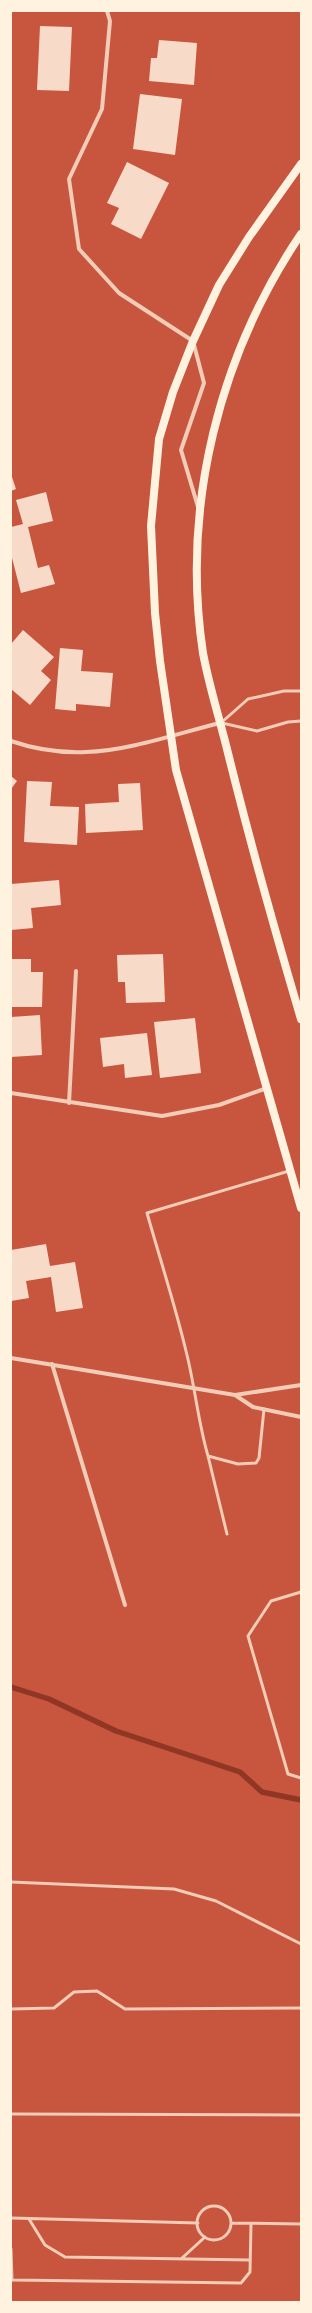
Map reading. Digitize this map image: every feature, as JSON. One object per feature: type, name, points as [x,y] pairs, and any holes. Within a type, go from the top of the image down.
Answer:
[{"type":"main road","points":[[301,164],[249,237],[219,285],[193,341],[173,392],[159,439],[150,526],[155,613],[170,735],[176,770],[267,1088],[289,1171],[301,1208]]},
{"type":"main road","points":[[301,234],[286,256],[260,303],[234,363],[211,437],[199,510],[199,600],[204,653],[220,723],[260,878],[301,1019]]},
{"type":"street","points":[[107,11],[110,21],[102,109],[69,179],[79,249],[119,293],[193,341],[204,383],[181,450],[199,510]]},
{"type":"street","points":[[11,741],[28,747],[85,752],[130,745],[220,723]]},
{"type":"street","points":[[69,1102],[76,971]]},
{"type":"street","points":[[11,1093],[162,1116],[219,1105],[267,1088]]},
{"type":"street","points":[[11,1358],[235,1395],[301,1385]]},
{"type":"street","points":[[52,1364],[124,1604]]},
{"type":"street","points":[[235,1395],[253,1407],[301,1417]]},
{"type":"lane","points":[[220,723],[248,699],[284,691],[301,691]]},
{"type":"lane","points":[[220,723],[257,731],[288,722],[301,721]]},
{"type":"lane","points":[[227,1534],[200,1428],[195,1389],[186,1350],[147,1213],[289,1171]]},
{"type":"lane","points":[[208,1456],[238,1464],[256,1463],[259,1458],[264,1409]]},
{"type":"lane","points":[[301,1592],[271,1601],[248,1636],[288,1774],[301,1778]]},
{"type":"lane","points":[[11,1882],[174,1889],[216,1901],[301,1944]]},
{"type":"lane","points":[[11,2009],[54,2008],[74,1992],[97,1991],[125,2009],[301,2008]]},
{"type":"lane","points":[[11,2114],[301,2115]]},
{"type":"lane","points":[[214,2206],[227,2211],[231,2224],[226,2236],[221,2239],[214,2240],[205,2237],[199,2230],[198,2223],[203,2211],[214,2206]]},
{"type":"lane","points":[[11,2218],[198,2223]]},
{"type":"lane","points":[[29,2219],[45,2245],[65,2257],[250,2260]]},
{"type":"lane","points":[[231,2224],[301,2224]]},
{"type":"lane","points":[[11,2249],[12,2280],[241,2283],[250,2272],[251,2224]]},
{"type":"lane","points":[[181,2259],[205,2237]]},
{"type":"building","points":[[40,26],[72,27],[69,91],[37,90]]},
{"type":"building","points":[[159,40],[197,43],[194,85],[149,81],[151,58],[157,58]]},
{"type":"building","points":[[140,94],[182,99],[175,155],[133,149]]},
{"type":"building","points":[[127,162],[169,183],[141,239],[111,224],[119,208],[107,203]]},
{"type":"building","points":[[11,474],[16,489],[11,491]]},
{"type":"building","points":[[46,492],[53,521],[28,527],[38,568],[49,565],[55,584],[21,593],[11,554],[11,527],[23,524],[16,500]]},
{"type":"building","points":[[23,630],[54,657],[41,671],[51,680],[30,705],[11,689],[11,644]]},
{"type":"building","points":[[60,648],[83,650],[81,671],[113,673],[110,707],[76,704],[76,711],[55,709]]},
{"type":"building","points":[[11,776],[17,781],[11,789]]},
{"type":"building","points":[[27,781],[52,782],[50,806],[79,807],[77,845],[24,842]]},
{"type":"building","points":[[140,783],[143,830],[86,833],[85,804],[119,802],[118,784]]},
{"type":"building","points":[[59,880],[61,905],[31,908],[33,928],[11,930],[11,884]]},
{"type":"building","points":[[163,954],[165,1002],[126,1003],[125,982],[118,982],[117,955]]},
{"type":"building","points":[[11,959],[31,959],[31,972],[43,972],[42,1007],[11,1007]]},
{"type":"building","points":[[40,1015],[42,1055],[11,1057],[11,1017]]},
{"type":"building","points":[[195,1018],[201,1073],[160,1078],[154,1022]]},
{"type":"building","points":[[147,1033],[152,1075],[125,1078],[124,1064],[103,1067],[100,1038]]},
{"type":"building","points":[[46,1244],[50,1266],[75,1262],[83,1308],[56,1312],[51,1277],[26,1281],[29,1298],[11,1301],[11,1250]]},
{"type":"waterway","points":[[11,1687],[49,1699],[116,1731],[240,1772],[262,1792],[301,1800]]}]
